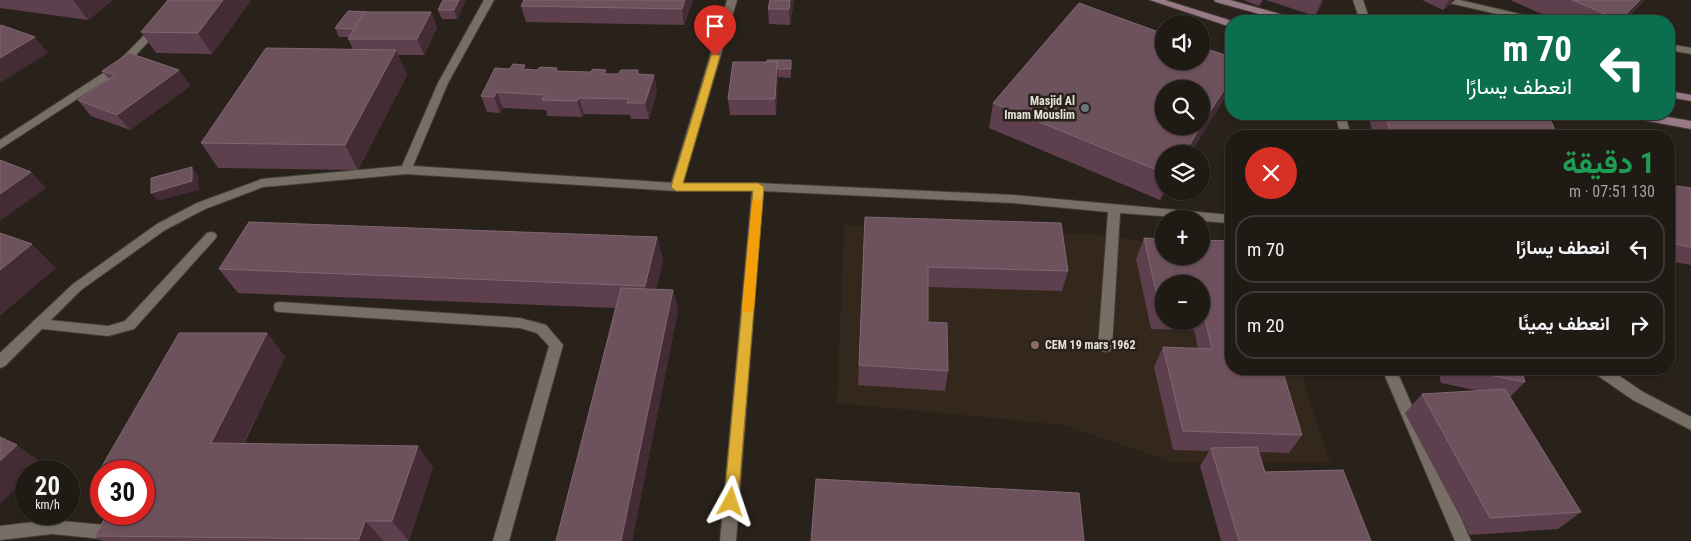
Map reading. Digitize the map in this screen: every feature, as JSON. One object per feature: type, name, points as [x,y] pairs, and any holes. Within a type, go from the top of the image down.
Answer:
[{"type":"main road","points":[[1155,0],[1225,22]]},
{"type":"main road","points":[[1219,0],[1273,15]]},
{"type":"main road","points":[[1675,95],[1691,98]]},
{"type":"main road","points":[[1664,120],[1691,125]]},
{"type":"street","points":[[406,170],[443,83],[489,0]]},
{"type":"street","points":[[676,187],[732,0]]},
{"type":"street","points":[[1358,0],[1363,15]]},
{"type":"street","points":[[1448,0],[1512,15]]},
{"type":"street","points":[[0,145],[118,68],[162,20]]},
{"type":"street","points":[[1675,48],[1691,50]]},
{"type":"street","points":[[0,362],[77,287],[160,228],[201,206],[262,183],[406,170],[676,187],[758,187],[1013,199],[1225,218]]},
{"type":"street","points":[[728,541],[758,187]]},
{"type":"street","points":[[1105,347],[1114,209]]},
{"type":"street","points":[[39,324],[108,331],[130,325],[211,236]]},
{"type":"street","points":[[280,307],[520,323],[540,329],[556,344],[501,541]]},
{"type":"street","points":[[1392,375],[1463,541]]},
{"type":"street","points":[[1608,375],[1638,396],[1691,424]]},
{"type":"street","points":[[0,533],[52,527],[131,535]]},
{"type":"shaded area","name":"CEM 19 mars 1962","points":[[844,225],[1094,234],[1146,242],[1155,249],[1155,265],[1203,265],[1206,275],[1155,275],[1155,330],[1210,330],[1210,290],[1225,346],[1225,375],[1302,375],[1330,463],[1176,463],[1063,425],[837,403]]},
{"type":"building","points":[[168,0],[223,0],[198,33],[141,32]]},
{"type":"building","points":[[443,0],[459,0],[454,10],[438,10]]},
{"type":"building","points":[[524,0],[685,0],[682,9],[521,6]]},
{"type":"building","points":[[770,0],[790,0],[789,9],[768,9]]},
{"type":"building","points":[[1572,0],[1640,0],[1625,15],[1608,15]]},
{"type":"building","name":"Masjid Al Imam Mouslim","points":[[1079,3],[1155,31],[1155,70],[1210,70],[1210,50],[1225,55],[1225,88],[1210,112],[1210,80],[1155,80],[1155,135],[1196,135],[1189,145],[1155,145],[1155,169],[993,103]]},
{"type":"building","points":[[348,11],[367,12],[364,12],[354,29],[335,28]]},
{"type":"building","points":[[364,12],[431,12],[417,39],[348,39]]},
{"type":"building","points":[[1,25],[35,37],[0,58]]},
{"type":"building","points":[[266,48],[396,50],[345,145],[201,143]]},
{"type":"building","points":[[129,53],[179,70],[117,115],[78,100],[115,75],[102,71]]},
{"type":"building","points":[[767,60],[791,60],[791,69],[778,69],[777,62],[767,62]]},
{"type":"building","points":[[733,62],[777,62],[775,99],[728,99]]},
{"type":"building","points":[[513,64],[525,65],[523,69],[537,70],[540,67],[557,68],[555,71],[590,72],[593,69],[606,70],[604,74],[618,74],[621,70],[638,70],[637,74],[654,75],[645,103],[627,103],[629,99],[579,98],[577,101],[542,100],[545,95],[497,92],[494,97],[481,96],[495,68],[510,69]]},
{"type":"building","points":[[1387,120],[1550,120],[1555,130],[1390,130]]},
{"type":"building","points":[[0,160],[31,172],[0,194]]},
{"type":"building","points":[[192,167],[192,181],[151,193],[151,178]]},
{"type":"building","points":[[1675,186],[1691,188],[1691,247],[1675,244]]},
{"type":"building","points":[[865,217],[1061,223],[1068,271],[928,267],[928,322],[947,323],[948,371],[859,365]]},
{"type":"building","points":[[249,222],[657,237],[645,286],[219,269]]},
{"type":"building","points":[[0,233],[32,244],[0,270]]},
{"type":"building","points":[[1144,238],[1155,239],[1155,265],[1210,265],[1210,240],[1225,241],[1225,375],[1284,375],[1302,435],[1183,431],[1163,347],[1212,349],[1208,330],[1210,330],[1210,275],[1155,275],[1155,287]]},
{"type":"building","points":[[621,288],[673,290],[621,541],[556,541]]},
{"type":"building","points":[[179,333],[267,333],[211,443],[418,446],[392,521],[365,521],[359,539],[95,536],[101,525],[155,525],[155,460],[106,460]]},
{"type":"building","points":[[1488,375],[1523,375],[1525,382]]},
{"type":"building","points":[[1505,389],[1581,512],[1490,518],[1422,394]]},
{"type":"building","points":[[0,437],[17,445],[0,461]]},
{"type":"building","points":[[1257,447],[1265,472],[1343,470],[1371,541],[1239,541],[1211,448]]},
{"type":"building","points":[[816,479],[1079,493],[1084,541],[811,541]]},
{"type":"slow traffic","points":[[748,308],[757,202]]},
{"type":"place","name":"Masjid Al Imam Mouslim","points":[[1085,108]]},
{"type":"place","name":"CEM 19 mars 1962","points":[[1035,345]]},
{"type":"route","points":[[715,56],[676,187],[758,187],[731,502]]}]
